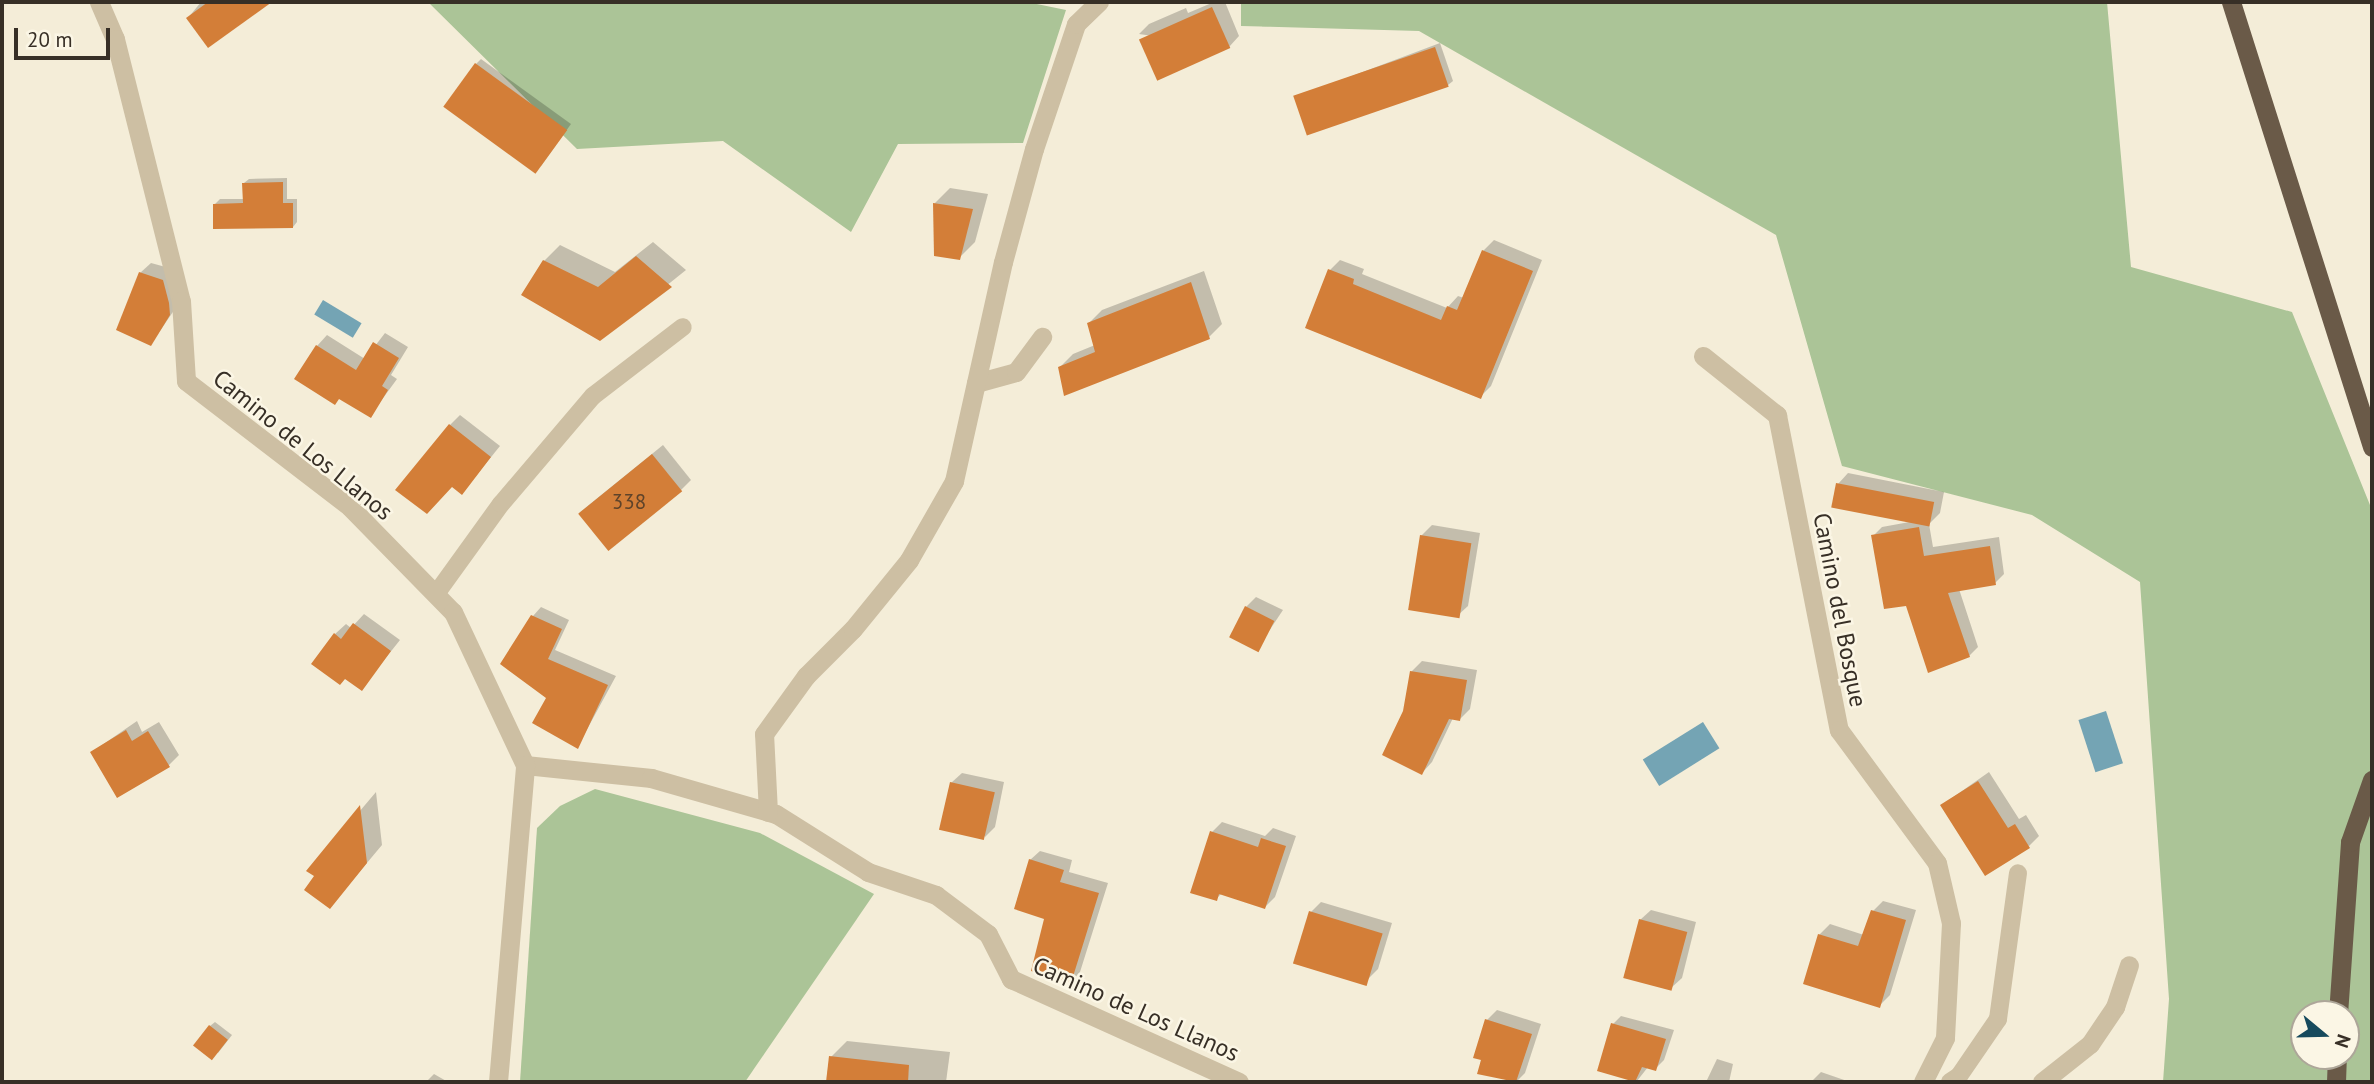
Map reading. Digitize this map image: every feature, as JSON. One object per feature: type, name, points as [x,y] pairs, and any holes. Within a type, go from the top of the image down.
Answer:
[{"type":"highway","points":[[2231,2],[2372,447]]},
{"type":"highway","points":[[2339,1000],[2350,842],[2372,780]]},
{"type":"street","name":"Camino de Los Llanos","points":[[99,2],[115,39],[181,301],[186,381],[350,507],[453,612],[525,765],[651,778],[768,812],[868,872],[936,895],[988,934],[1011,979],[1239,1082]]},
{"type":"street","points":[[768,812],[764,734],[806,676],[853,629],[909,560],[954,481],[1034,149],[1076,24],[1099,2]]},
{"type":"street","points":[[976,383],[1016,372],[1042,337]]},
{"type":"street","name":"Camino del Bosque","points":[[1703,356],[1777,415],[1839,730],[1937,863],[1951,923],[1945,1038],[1923,1082]]},
{"type":"street","points":[[498,1082],[525,765]]},
{"type":"street","points":[[2042,1082],[2090,1044],[2115,1007],[2129,965]]},
{"type":"lane","points":[[436,594],[501,504],[593,396],[683,327]]},
{"type":"lane","points":[[1950,1082],[1959,1076],[1998,1019],[2018,873]]},
{"type":"green space","points":[[428,2],[1027,2],[1066,10],[1023,143],[898,144],[851,232],[723,141],[577,149]]},
{"type":"green space","points":[[1241,2],[2107,2],[2131,267],[2292,312],[2372,510],[2372,1082],[2163,1082],[2169,999],[2140,582],[2032,515],[1842,466],[1776,235],[1419,31],[1241,26]]},
{"type":"green space","points":[[595,789],[760,833],[874,894],[745,1082],[520,1082],[537,828],[560,806]]},
{"type":"water","points":[[323,300],[362,323],[353,338],[314,315]]},
{"type":"water","points":[[2106,711],[2123,763],[2095,772],[2078,720]]},
{"type":"water","points":[[1703,722],[1719,748],[1659,786],[1643,760]]},
{"type":"building","points":[[208,2],[272,2],[208,48],[186,18]]},
{"type":"building","points":[[1212,7],[1230,48],[1157,81],[1139,40]]},
{"type":"building","points":[[1435,47],[1449,87],[1307,136],[1293,96]]},
{"type":"building","points":[[475,63],[567,130],[535,174],[443,107]]},
{"type":"building","points":[[283,182],[283,203],[293,203],[293,228],[213,229],[213,204],[243,203],[242,183]]},
{"type":"building","points":[[933,203],[973,209],[960,260],[934,256]]},
{"type":"building","points":[[1482,250],[1533,271],[1481,399],[1305,328],[1328,269],[1354,279],[1353,284],[1441,320],[1447,306],[1457,310]]},
{"type":"building","points":[[636,256],[672,287],[600,341],[521,295],[543,260],[598,287]]},
{"type":"building","points":[[139,272],[163,280],[169,303],[170,315],[151,346],[116,330]]},
{"type":"building","points":[[1191,282],[1210,339],[1064,396],[1058,367],[1095,352],[1087,323]]},
{"type":"building","points":[[373,342],[399,358],[382,386],[388,390],[371,418],[339,399],[335,405],[294,379],[316,345],[356,370]]},
{"type":"building","points":[[449,424],[491,457],[462,495],[452,487],[427,514],[395,490]]},
{"type":"building","points":[[652,454],[682,491],[608,551],[578,514]]},
{"type":"building","points":[[1836,483],[1934,502],[1929,527],[1831,508]]},
{"type":"building","points":[[1919,527],[1924,556],[1990,546],[1996,585],[1948,593],[1970,657],[1928,673],[1906,606],[1884,609],[1871,535]]},
{"type":"building","points":[[1420,535],[1471,543],[1459,618],[1408,610]]},
{"type":"building","points":[[1245,606],[1274,621],[1259,652],[1229,637]]},
{"type":"building","points":[[531,615],[562,629],[548,659],[608,685],[578,749],[532,723],[546,698],[500,664]]},
{"type":"building","points":[[353,623],[391,651],[362,691],[345,679],[340,685],[311,664],[334,633],[341,639]]},
{"type":"building","points":[[1410,671],[1467,680],[1460,721],[1449,719],[1422,775],[1382,755],[1403,711]]},
{"type":"building","points":[[126,730],[132,741],[148,731],[170,767],[117,798],[90,752]]},
{"type":"building","points":[[1978,781],[2008,828],[2015,824],[2030,848],[1985,876],[1940,805]]},
{"type":"building","points":[[950,782],[995,792],[984,840],[939,830]]},
{"type":"building","points":[[360,805],[367,863],[330,909],[304,890],[314,876],[306,871]]},
{"type":"building","points":[[1210,831],[1258,847],[1261,838],[1286,846],[1265,909],[1219,894],[1217,901],[1190,893]]},
{"type":"building","points":[[1029,859],[1064,870],[1060,882],[1099,893],[1071,983],[1031,971],[1044,919],[1014,909]]},
{"type":"building","points":[[1871,910],[1906,920],[1880,1008],[1803,984],[1818,934],[1858,946]]},
{"type":"building","points":[[1309,911],[1383,934],[1367,986],[1293,964]]},
{"type":"building","points":[[1639,919],[1687,932],[1672,991],[1623,978]]},
{"type":"building","points":[[1485,1019],[1532,1034],[1516,1082],[1477,1074],[1481,1060],[1473,1058]]},
{"type":"building","points":[[1611,1023],[1666,1039],[1656,1071],[1642,1067],[1635,1082],[1597,1071]]},
{"type":"building","points":[[209,1025],[228,1040],[212,1060],[193,1045]]},
{"type":"building","points":[[829,1056],[909,1065],[908,1082],[826,1082]]}]
